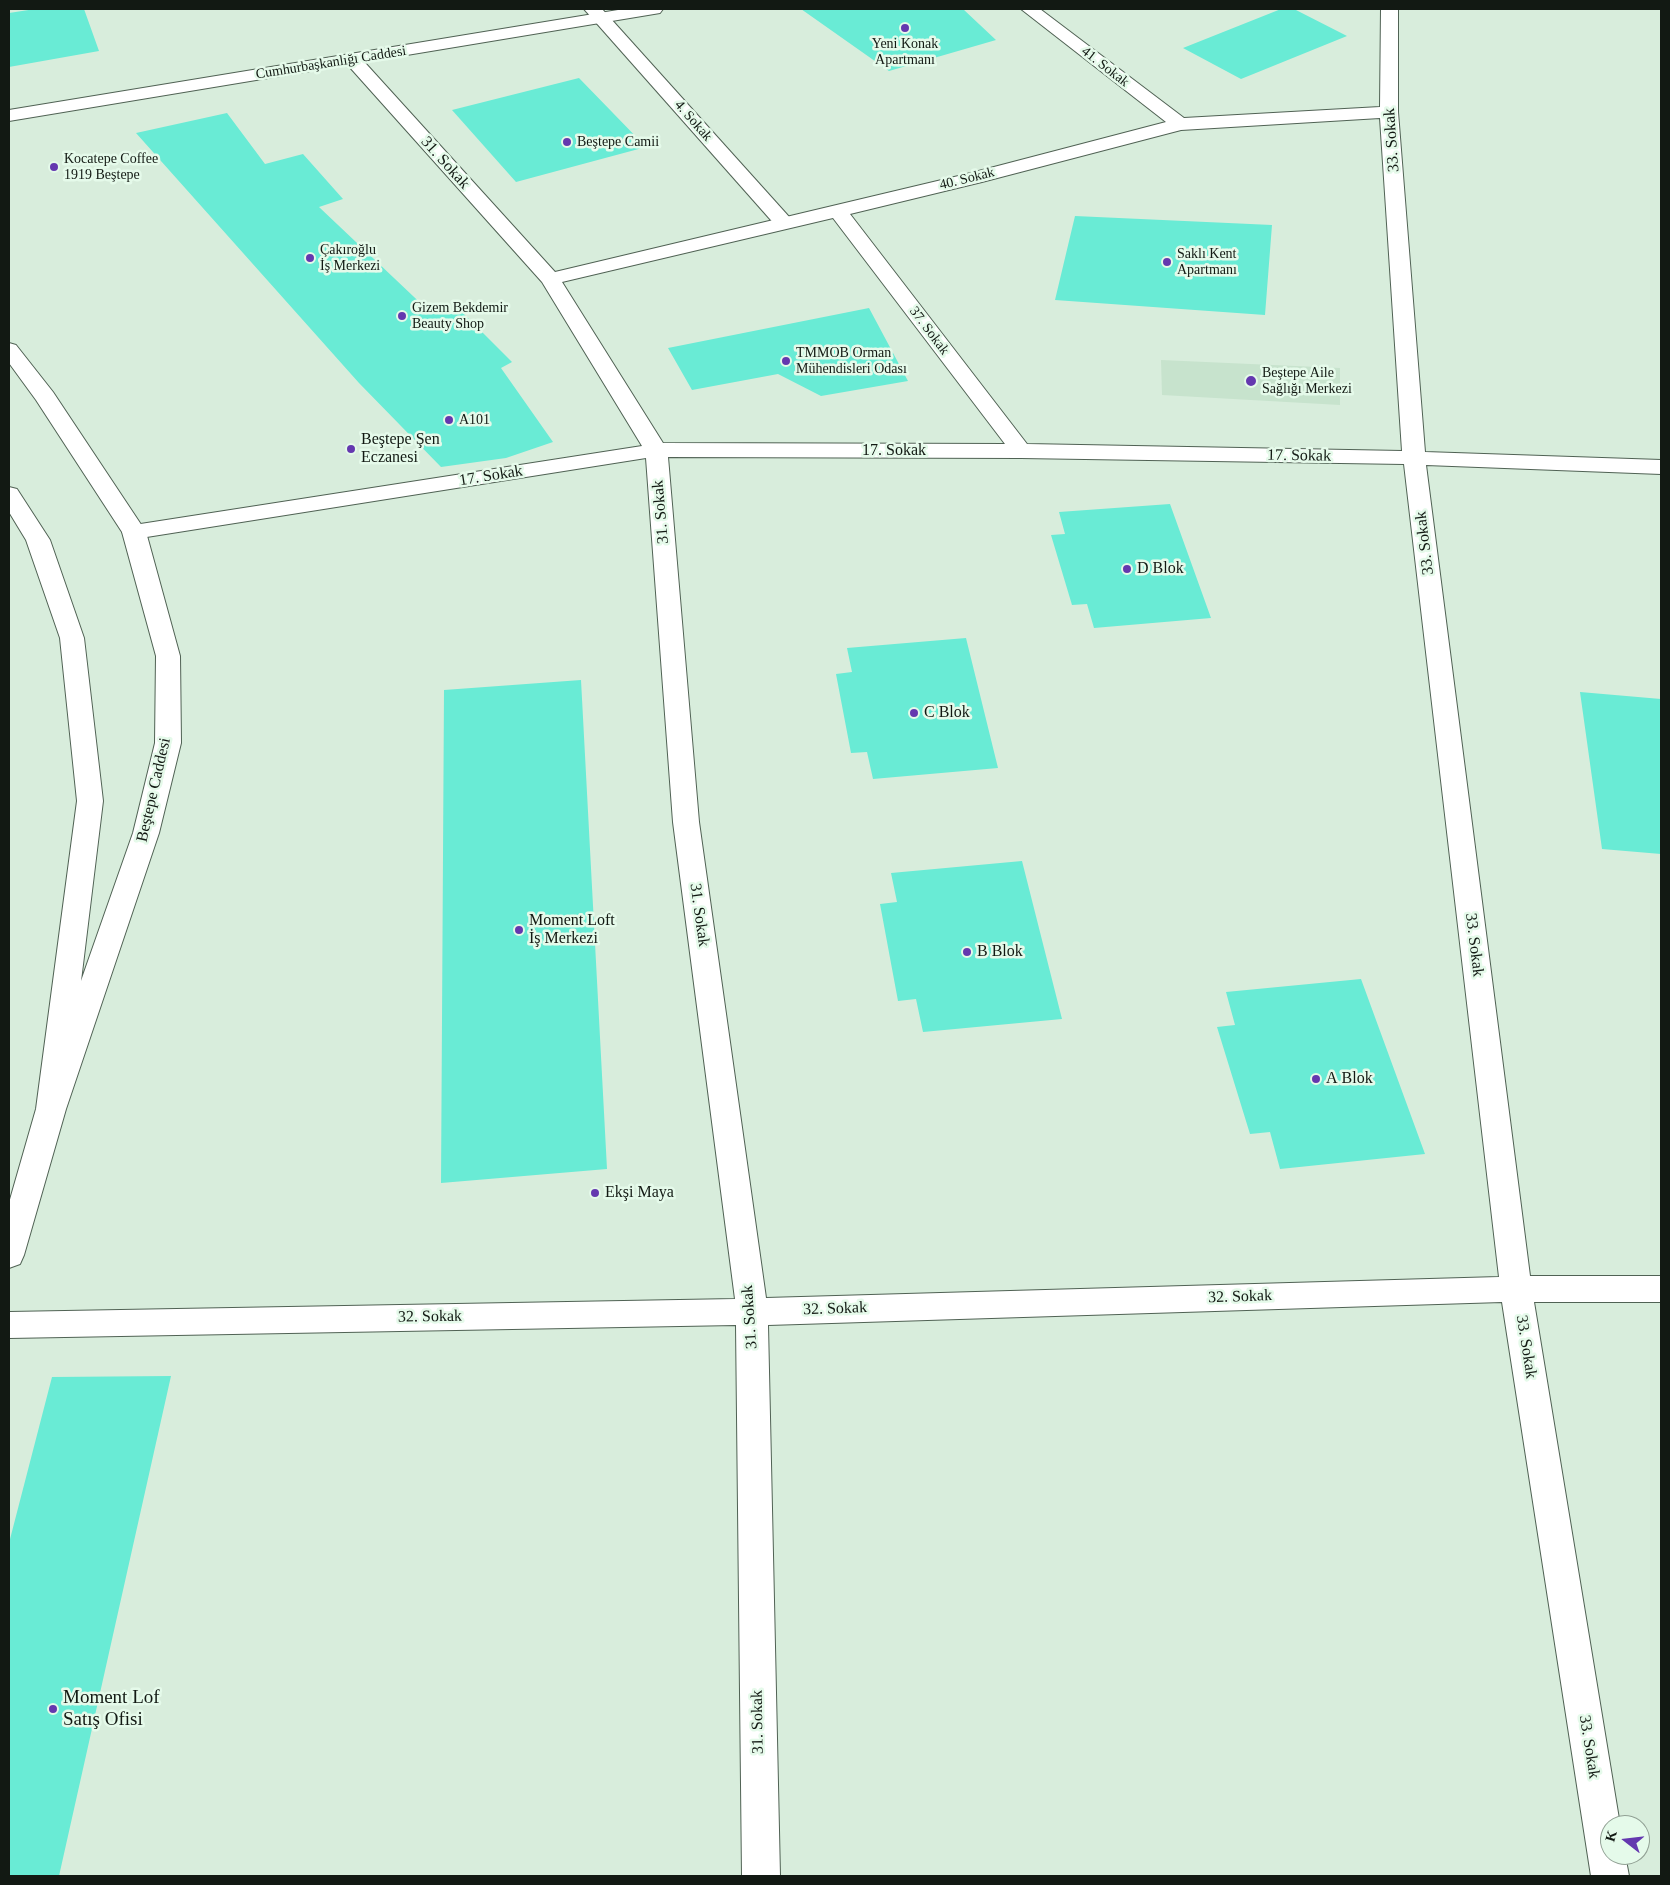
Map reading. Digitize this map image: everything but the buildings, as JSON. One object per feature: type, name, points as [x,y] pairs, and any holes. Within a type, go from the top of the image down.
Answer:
[{"type":"street","name":"Cumhurbaşkanlığı Caddesi","points":[[9,116],[352,59],[598,13],[654,9]]},
{"type":"street","name":"41. Sokak","points":[[1030,9],[1180,124]]},
{"type":"street","name":"33. Sokak","points":[[1390,9],[1389,112],[1414,458],[1516,1289],[1610,1876]]},
{"type":"street","name":"4. Sokak","points":[[598,13],[784,223]]},
{"type":"street","name":"31. Sokak","points":[[352,59],[550,279],[656,450],[686,822],[752,1312],[761,1876]]},
{"type":"street","name":"40. Sokak","points":[[550,279],[838,211],[1180,124],[1389,112]]},
{"type":"street","name":"37. Sokak","points":[[838,211],[1021,451]]},
{"type":"street","name":"Beştepe Caddesi","points":[[9,349],[45,397],[134,532],[168,656],[168,743],[146,833],[51,1109],[9,1255]]},
{"type":"street","name":"17. Sokak","points":[[134,532],[656,450],[1021,451],[1414,458],[1661,467]]},
{"type":"street","name":"Beştepe Caddesi","points":[[9,494],[38,540],[72,638],[90,801],[51,1109]]},
{"type":"street","name":"32. Sokak","points":[[9,1325],[752,1312],[1516,1289],[1661,1289]]},
{"type":"shaded area","name":"Beştepe Aile Sağlığı Merkezi","points":[[1161,360],[1340,368],[1340,405],[1162,395]]},
{"type":"place","name":"Yeni Konak Apartmanı","points":[[905,28]]},
{"type":"place","name":"Beştepe Camii","points":[[567,142]]},
{"type":"place","name":"Kocatepe Coffee 1919 Beştepe","points":[[54,167]]},
{"type":"place","name":"Çakıroğlu İş Merkezi","points":[[310,258]]},
{"type":"place","name":"Saklı Kent Apartmanı","points":[[1167,262]]},
{"type":"place","name":"Gizem Bekdemir Beauty Shop","points":[[402,316]]},
{"type":"place","name":"TMMOB Orman Mühendisleri Odası","points":[[786,361]]},
{"type":"place","name":"Beştepe Aile Sağlığı Merkezi","points":[[1251,381]]},
{"type":"place","name":"A101","points":[[449,420]]},
{"type":"place","name":"Beştepe Şen Eczanesi","points":[[351,449]]},
{"type":"place","name":"D Blok","points":[[1127,569]]},
{"type":"place","name":"C Blok","points":[[914,713]]},
{"type":"place","name":"Moment Loft İş Merkezi","points":[[519,930]]},
{"type":"place","name":"B Blok","points":[[967,952]]},
{"type":"place","name":"A Blok","points":[[1316,1079]]},
{"type":"place","name":"Ekşi Maya","points":[[595,1193]]},
{"type":"place","name":"Moment Lof Satış Ofisi","points":[[53,1709]]}]
